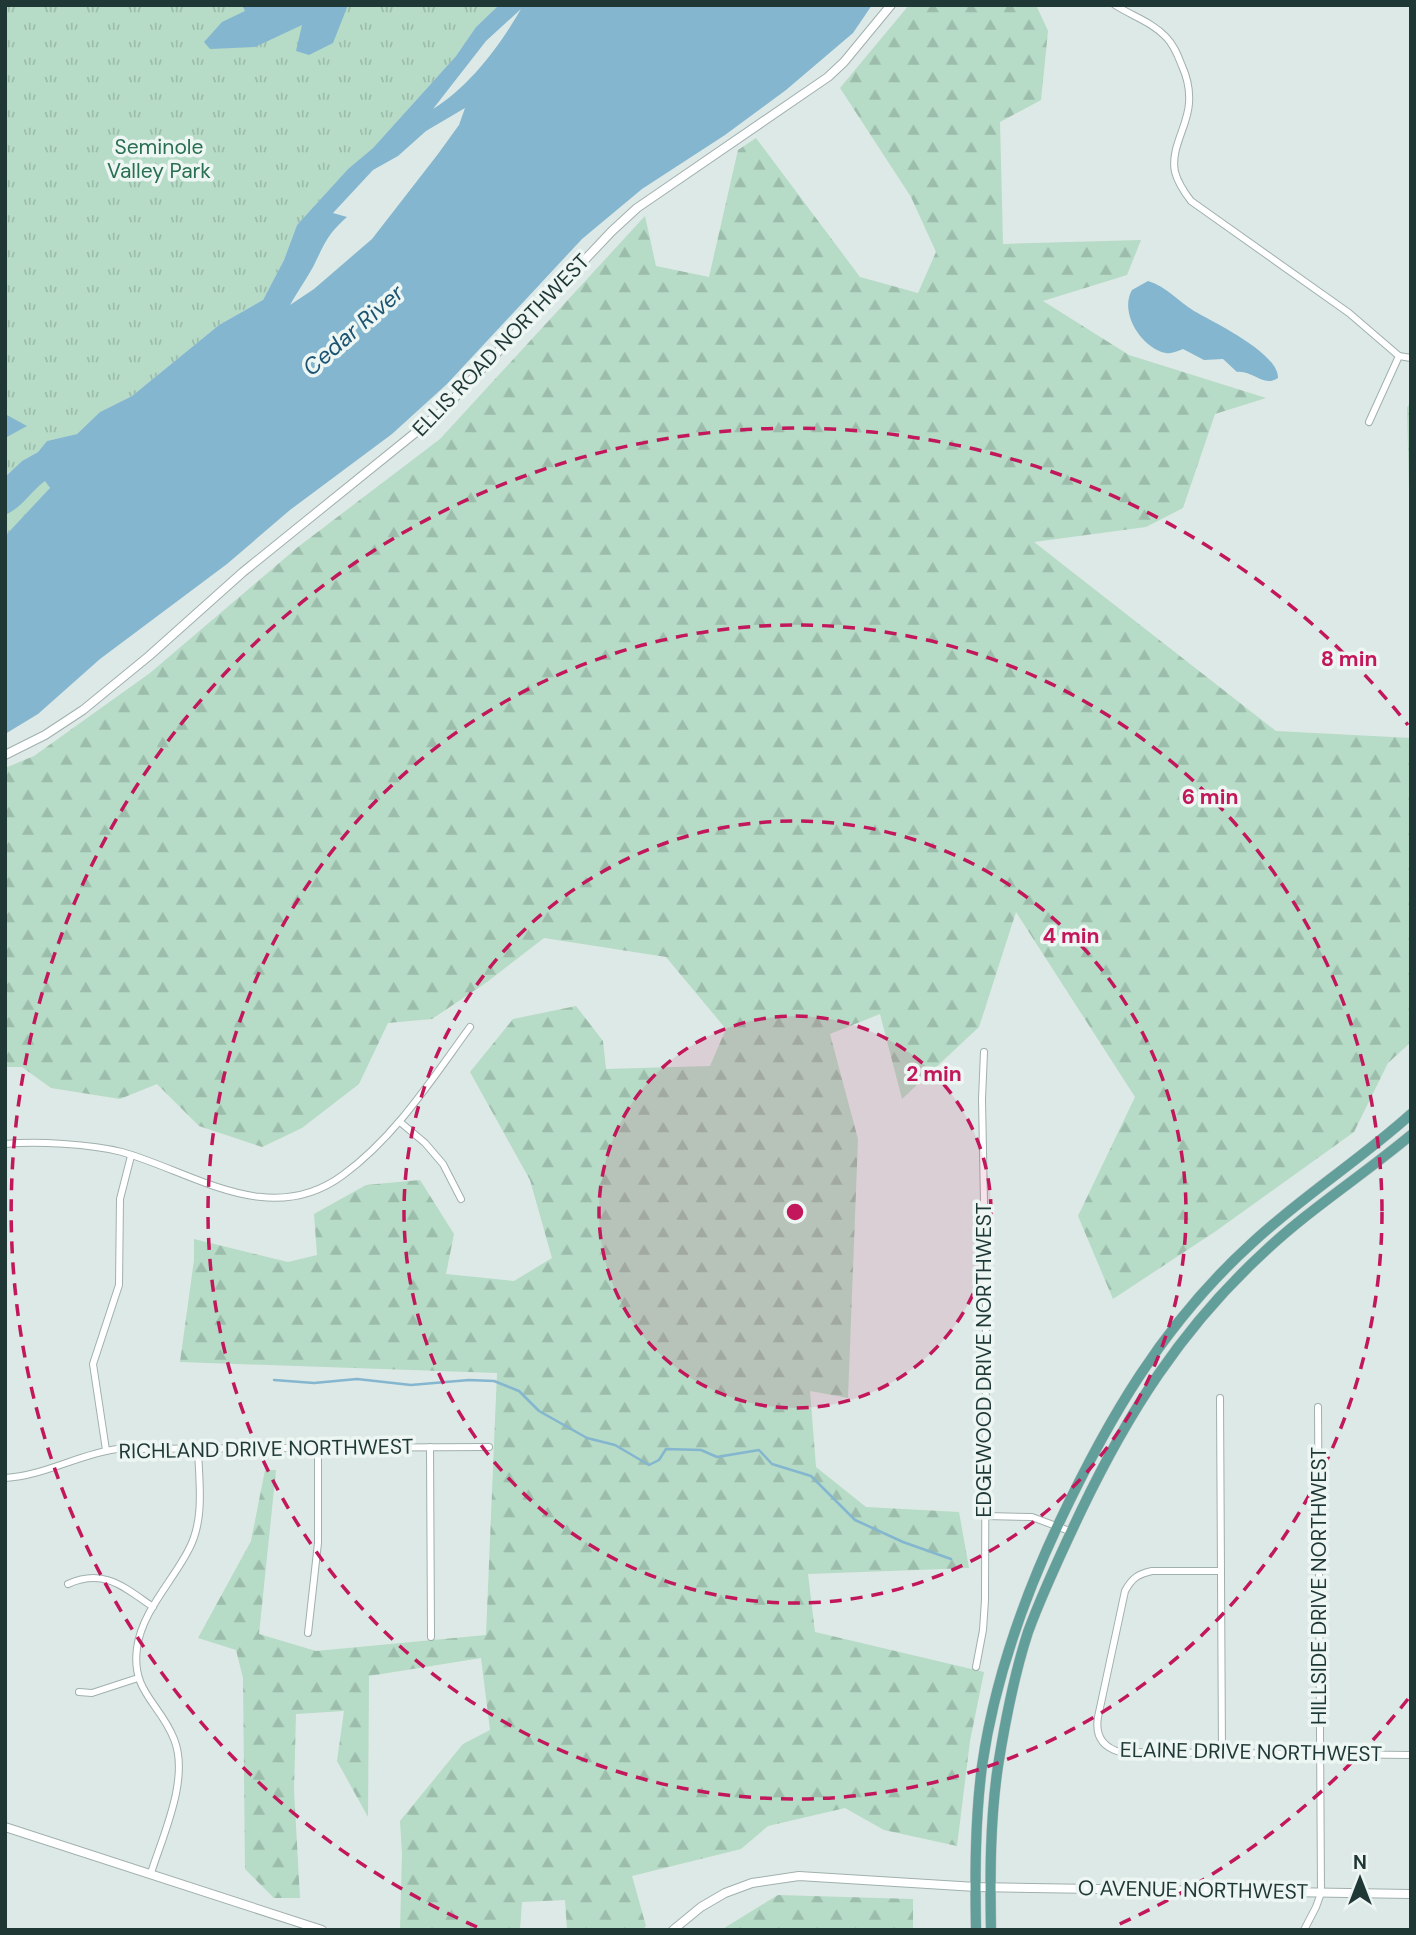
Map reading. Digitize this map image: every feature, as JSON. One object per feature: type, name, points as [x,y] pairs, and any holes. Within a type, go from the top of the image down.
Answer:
[{"type":"main road","points":[[976,1930],[976,1829],[982,1765],[996,1697],[1014,1631],[1035,1575],[1085,1467],[1134,1381],[1178,1321],[1251,1244],[1411,1114]]},
{"type":"main road","points":[[991,1930],[991,1835],[998,1768],[1011,1698],[1028,1634],[1048,1581],[1127,1420],[1170,1356],[1262,1254],[1411,1135]]},
{"type":"street","name":"ELLIS ROAD NORTHWEST","points":[[5,755],[45,736],[83,709],[149,656],[270,550],[441,412],[637,208],[828,77],[845,62],[891,5]]},
{"type":"street","points":[[1115,5],[1166,37],[1177,52],[1189,87],[1189,105],[1174,162],[1178,181],[1191,201],[1349,313],[1399,356],[1411,358]]},
{"type":"street","points":[[1368,422],[1399,356]]},
{"type":"street","points":[[5,1144],[60,1145],[110,1150],[244,1196],[267,1199],[295,1197],[319,1189],[345,1174],[400,1122],[470,1027]]},
{"type":"street","name":"EDGEWOOD DRIVE NORTHWEST","points":[[976,1667],[985,1612],[984,1052]]},
{"type":"street","points":[[400,1122],[425,1143],[443,1164],[461,1199]]},
{"type":"street","points":[[106,1450],[93,1364],[119,1285],[120,1199],[131,1156]]},
{"type":"street","points":[[1220,1398],[1222,1753]]},
{"type":"street","name":"HILLSIDE DRIVE NORTHWEST","points":[[1304,1930],[1321,1892],[1318,1407]]},
{"type":"street","points":[[430,1447],[431,1636]]},
{"type":"street","name":"RICHLAND DRIVE NORTHWEST","points":[[5,1478],[41,1472],[106,1450],[489,1447]]},
{"type":"street","points":[[308,1633],[318,1543],[318,1448]]},
{"type":"street","points":[[151,1873],[179,1779],[180,1762],[175,1740],[166,1722],[138,1678],[137,1647],[141,1631],[190,1547],[198,1523],[198,1449]]},
{"type":"street","points":[[985,1516],[1032,1517],[1072,1532]]},
{"type":"street","name":"ELAINE DRIVE NORTHWEST","points":[[1221,1571],[1152,1571],[1141,1573],[1132,1579],[1125,1591],[1097,1726],[1100,1740],[1112,1750],[1120,1752],[1411,1755]]},
{"type":"street","points":[[68,1584],[83,1577],[101,1578],[114,1582],[153,1607]]},
{"type":"street","points":[[79,1692],[92,1693],[138,1678]]},
{"type":"street","points":[[5,1827],[322,1930]]},
{"type":"street","name":"O AVENUE NORTHWEST","points":[[673,1930],[701,1907],[725,1893],[775,1878],[818,1877],[976,1887],[1411,1894]]},
{"type":"green space","name":"Seminole Valley Park","points":[[5,5],[499,5],[476,27],[456,56],[373,148],[348,169],[297,225],[284,260],[263,300],[219,325],[132,396],[100,412],[77,434],[47,441],[38,452],[22,461],[5,477]]},
{"type":"green space","points":[[909,5],[1036,5],[1048,31],[1041,100],[1000,122],[1003,244],[1141,240],[1127,275],[1043,301],[1129,355],[1266,398],[1215,414],[1183,508],[1146,527],[1034,542],[1276,731],[1411,738],[1411,1042],[1388,1063],[1354,1132],[1216,1231],[1113,1299],[1078,1216],[1135,1097],[1016,912],[979,1027],[902,1099],[880,1014],[830,1034],[858,1139],[848,1398],[810,1391],[816,1467],[866,1507],[959,1512],[969,1568],[808,1574],[815,1632],[984,1672],[970,1741],[957,1846],[884,1830],[845,1808],[768,1826],[741,1849],[632,1876],[646,1926],[642,1930],[567,1930],[565,1900],[522,1902],[520,1930],[400,1930],[400,1821],[463,1744],[490,1730],[481,1658],[369,1676],[368,1817],[337,1761],[344,1711],[296,1714],[294,1790],[300,1898],[274,1898],[245,1869],[243,1678],[236,1650],[198,1638],[251,1541],[265,1470],[276,1470],[259,1634],[316,1651],[486,1635],[497,1373],[180,1362],[194,1260],[194,1239],[288,1262],[317,1255],[314,1214],[366,1185],[420,1180],[454,1234],[446,1274],[514,1281],[552,1258],[530,1180],[470,1072],[513,1019],[576,1006],[603,1041],[606,1069],[710,1066],[726,1029],[666,957],[544,938],[487,982],[432,1019],[388,1023],[359,1084],[302,1128],[262,1147],[199,1126],[157,1084],[120,1099],[51,1088],[22,1067],[5,1067],[5,768],[34,756],[150,673],[298,547],[440,439],[645,216],[656,266],[709,277],[738,150],[756,138],[860,277],[918,293],[936,252],[911,197],[840,88]]},
{"type":"green space","points":[[1411,400],[1411,570],[1407,408]]},
{"type":"green space","points":[[46,480],[50,489],[5,536],[5,515],[17,508]]},
{"type":"green space","points":[[778,1895],[913,1899],[913,1930],[721,1930]]},
{"type":"water","points":[[242,5],[348,5],[333,43],[309,55],[296,51],[302,25],[255,47],[210,49],[204,42],[222,22],[245,11]]},
{"type":"water","name":"Cedar River","points":[[499,5],[872,5],[853,33],[786,90],[725,135],[642,189],[582,239],[447,384],[392,434],[290,510],[227,564],[100,659],[38,714],[5,734],[5,536],[50,488],[45,481],[17,508],[5,515],[5,477],[22,461],[38,452],[47,441],[77,434],[100,412],[132,396],[219,325],[263,300],[284,260],[297,225],[348,169],[373,148],[456,56],[476,27]],"holes":[[[521,9],[483,65],[447,100],[433,109],[486,41]],[[465,108],[459,125],[372,239],[314,289],[290,305],[327,240],[347,217],[333,213],[373,170],[398,156],[426,131]]]},
{"type":"water","points":[[1148,281],[1244,339],[1268,359],[1278,378],[1273,381],[1263,380],[1237,372],[1223,359],[1204,360],[1183,349],[1166,353],[1148,344],[1135,328],[1128,308],[1132,290]]},
{"type":"water","points":[[5,414],[27,426],[5,438]]},
{"type":"waterway","points":[[274,1380],[314,1383],[357,1379],[411,1385],[469,1380],[494,1381],[519,1391],[539,1411],[587,1438],[615,1445],[649,1465],[659,1460],[666,1449],[701,1450],[717,1457],[759,1450],[772,1464],[811,1476],[855,1520],[903,1542],[951,1559]]}]
